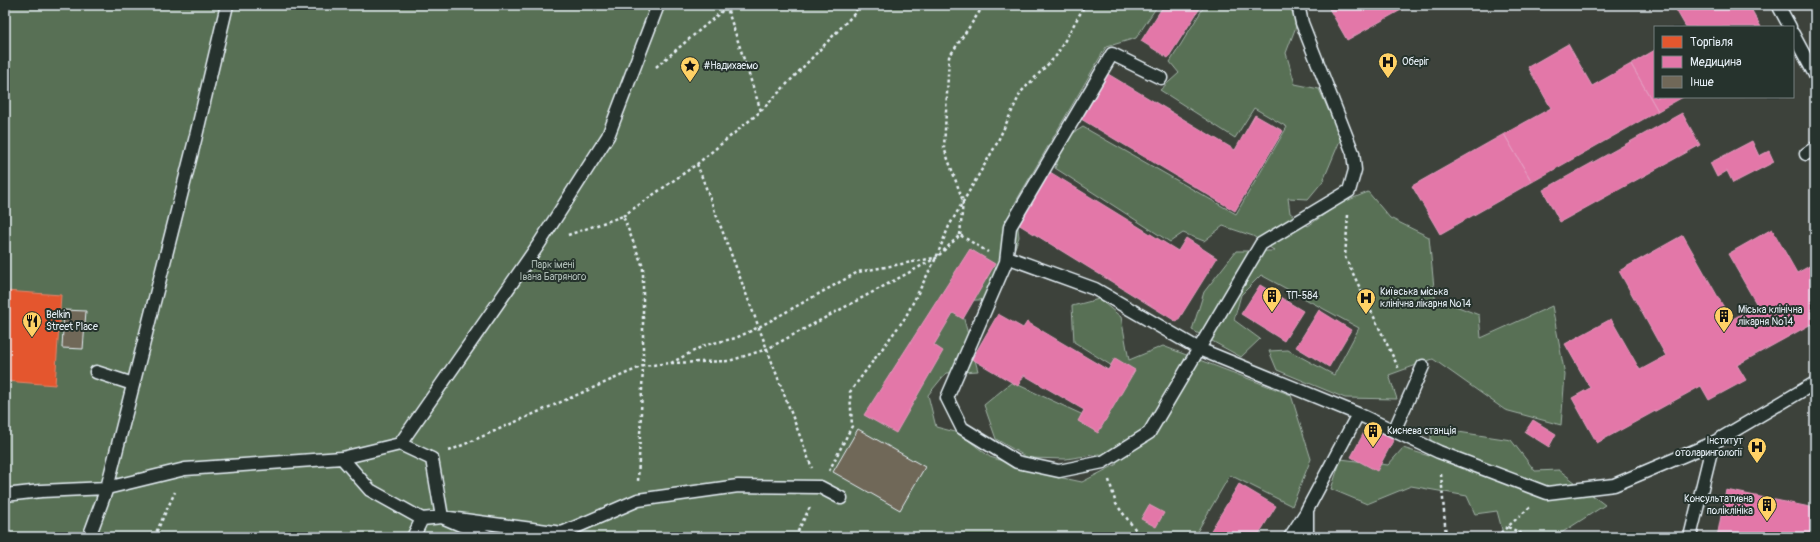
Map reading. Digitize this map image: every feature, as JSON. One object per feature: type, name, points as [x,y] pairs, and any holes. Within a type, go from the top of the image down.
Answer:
[{"type":"lane","points":[[89,537],[106,488],[133,384],[195,140],[227,5]]},
{"type":"lane","points":[[400,444],[539,244],[608,136],[658,5]]},
{"type":"lane","points":[[1161,78],[1112,54],[1010,227],[1006,260],[946,398],[962,428],[1017,462],[1059,471],[1103,462],[1150,433],[1261,244],[1349,191],[1355,170],[1353,153],[1302,23],[1298,5]]},
{"type":"lane","points":[[1778,5],[1789,26]]},
{"type":"lane","points":[[1794,36],[1815,75]]},
{"type":"lane","points":[[1006,260],[1095,289],[1199,349],[1358,414],[1439,452],[1547,492],[1614,485],[1713,443],[1815,383]]},
{"type":"lane","points":[[1394,431],[1423,366]]},
{"type":"lane","points":[[96,372],[133,384]]},
{"type":"lane","points":[[1290,537],[1307,510],[1358,414]]},
{"type":"lane","points":[[1690,537],[1713,443]]},
{"type":"lane","points":[[5,495],[41,491],[106,488],[185,469],[342,458],[400,444],[432,459],[442,517]]},
{"type":"lane","points":[[342,458],[370,490],[422,519],[442,517],[562,533],[638,500],[738,486],[820,487],[841,498]]},
{"type":"lane","points":[[1307,510],[1307,537]]},
{"type":"lane","points":[[442,517],[489,537]]},
{"type":"lane","points":[[413,537],[422,519]]},
{"type":"path","points":[[626,88],[663,63],[727,5],[761,111]]},
{"type":"path","points":[[539,244],[623,216],[697,164],[761,111],[854,14],[859,5]]},
{"type":"path","points":[[432,459],[643,366],[671,363],[729,361],[767,349],[936,258],[960,235],[963,201],[944,148],[948,57],[984,5]]},
{"type":"path","points":[[795,537],[852,426],[850,392],[905,318],[936,258],[949,226],[996,145],[1021,92],[1056,56],[1085,5]]},
{"type":"path","points":[[697,164],[820,487]]},
{"type":"path","points":[[1349,191],[1345,257],[1411,393]]},
{"type":"path","points":[[623,216],[643,267],[643,366],[638,500]]},
{"type":"path","points":[[960,235],[1006,260]]},
{"type":"path","points":[[671,363],[706,345],[736,338],[759,327],[858,272],[936,258]]},
{"type":"path","points":[[1439,452],[1446,537]]},
{"type":"path","points":[[1103,462],[1116,504],[1141,537]]},
{"type":"path","points":[[154,537],[185,469]]},
{"type":"path","points":[[1508,527],[1529,537]]},
{"type":"shaded area","name":"Київська міська клінічна лікарня №14","points":[[1101,5],[1815,5],[1815,537],[1077,537],[864,415]]},
{"type":"green space","name":"Парк імені Івана Багряного","points":[[5,5],[1158,5],[1136,38],[1106,47],[1015,203],[1019,237],[996,299],[959,301],[978,371],[946,373],[928,395],[936,427],[959,433],[990,457],[1044,474],[1082,482],[1117,464],[1099,454],[1066,459],[1028,458],[996,439],[984,405],[1012,382],[1094,420],[1120,371],[1074,342],[1072,306],[1099,299],[1121,317],[1129,360],[1163,346],[1291,395],[1311,459],[1292,506],[1230,475],[1194,537],[5,537]]},
{"type":"green space","points":[[1205,5],[1291,5],[1297,24],[1286,53],[1295,84],[1319,89],[1341,138],[1323,181],[1308,199],[1288,198],[1290,213],[1308,226],[1339,204],[1368,192],[1390,218],[1429,237],[1435,298],[1479,315],[1481,338],[1552,306],[1565,375],[1561,425],[1505,410],[1433,359],[1389,375],[1397,399],[1345,398],[1277,370],[1269,351],[1288,350],[1334,375],[1359,328],[1261,275],[1241,295],[1234,320],[1260,339],[1241,357],[1192,330],[1204,292],[1236,251],[1275,251],[1253,236],[1223,226],[1204,241],[1183,233],[1170,242],[1055,168],[1067,137],[1083,127],[1236,214],[1287,127],[1254,108],[1235,138],[1160,90],[1179,73],[1170,62]]},
{"type":"green space","points":[[1432,428],[1511,440],[1535,471],[1559,470],[1605,505],[1555,537],[1504,537],[1497,511],[1475,514],[1467,496],[1411,486],[1367,504],[1331,489],[1341,459],[1388,465],[1403,448],[1429,456]]},
{"type":"building: Торгівля","name":"Belkin Street Place","points":[[5,291],[61,295],[55,385],[5,381]]},
{"type":"building: Медицина","points":[[1164,5],[1202,5],[1168,58],[1141,41]]},
{"type":"building: Медицина","points":[[1327,5],[1410,5],[1347,40]]},
{"type":"building: Медицина","points":[[1680,5],[1749,5],[1760,26],[1685,26],[1675,8]]},
{"type":"building: Медицина","points":[[1568,44],[1592,86],[1631,64],[1658,111],[1532,182],[1504,134],[1551,108],[1528,67]]},
{"type":"building: Медицина","points":[[1654,51],[1654,98],[1681,98],[1658,111],[1631,64]]},
{"type":"building: Медицина","points":[[1108,74],[1235,150],[1255,115],[1283,131],[1235,211],[1081,119]]},
{"type":"building: Медицина","points":[[1682,113],[1700,145],[1560,222],[1543,190]]},
{"type":"building: Медицина","points":[[1504,134],[1532,182],[1440,234],[1412,186]]},
{"type":"building: Медицина","points":[[1752,141],[1759,156],[1769,151],[1774,162],[1733,183],[1727,171],[1717,177],[1710,163]]},
{"type":"building: Медицина","points":[[1050,172],[1178,251],[1186,238],[1217,258],[1177,322],[1018,224]]},
{"type":"building: Медицина","name":"Міська клінічна лікарня №14","points":[[1772,229],[1797,273],[1815,263],[1815,322],[1737,365],[1746,380],[1709,400],[1701,386],[1597,443],[1572,398],[1590,388],[1565,344],[1611,319],[1640,370],[1666,356],[1619,271],[1683,235],[1731,320],[1757,305],[1728,254]]},
{"type":"building: Медицина","points":[[970,249],[995,264],[963,319],[953,313],[934,345],[943,351],[896,433],[864,415]]},
{"type":"building: Медицина","name":"ТП-584","points":[[1260,285],[1303,311],[1284,341],[1241,314]]},
{"type":"building: Медицина","name":"ТП-584","points":[[1319,310],[1351,330],[1329,367],[1296,347]]},
{"type":"building: Медицина","points":[[998,314],[1023,328],[1027,322],[1108,370],[1115,358],[1135,370],[1098,433],[1078,421],[1084,410],[1024,375],[1018,386],[972,359]]},
{"type":"building: Медицина","points":[[1533,420],[1556,434],[1549,447],[1525,432]]},
{"type":"building: Медицина","name":"Киснева станція","points":[[1368,425],[1394,439],[1377,471],[1351,457]]},
{"type":"building: Медицина","points":[[1239,484],[1276,506],[1257,537],[1207,537]]},
{"type":"building: Медицина","name":"Консультативна поліклініка","points":[[1726,490],[1815,508],[1815,537],[1717,537]]},
{"type":"building: Медицина","points":[[1149,505],[1164,513],[1156,527],[1141,519]]},
{"type":"building: Інше","points":[[64,310],[86,311],[83,349],[62,348]]},
{"type":"building: Інше","points":[[858,429],[925,467],[900,510],[833,472]]},
{"type":"place","name":"Оберіг","points":[[1388,79]]},
{"type":"place","name":"#Надихаемо","points":[[690,83]]},
{"type":"place","name":"ТП-584","points":[[1272,313]]},
{"type":"place","name":"Київська міська клінічна лікарня №14","points":[[1366,315]]},
{"type":"place","name":"Міська клінічна лікарня №14","points":[[1724,333]]},
{"type":"place","name":"Belkin Street Place","points":[[32,338]]},
{"type":"place","name":"Киснева станція","points":[[1373,448]]},
{"type":"place","name":"Інститут отоларингології","points":[[1757,464]]},
{"type":"place","name":"Консультативна поліклініка","points":[[1767,522]]}]
